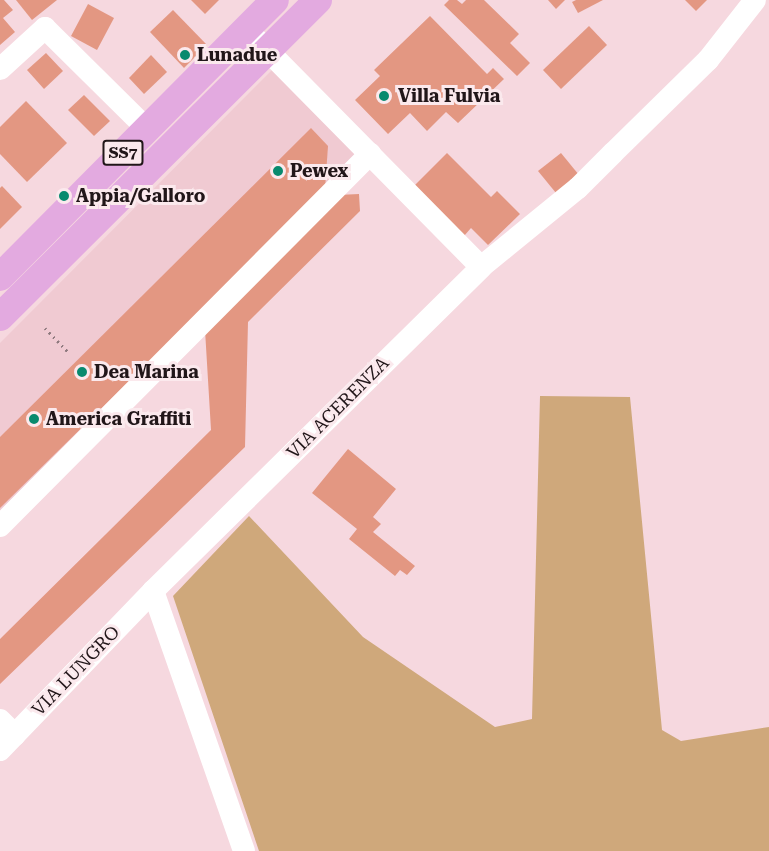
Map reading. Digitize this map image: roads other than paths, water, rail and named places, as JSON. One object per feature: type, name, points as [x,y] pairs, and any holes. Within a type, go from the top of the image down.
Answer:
[{"type":"main road","name":"SS7","points":[[0,277],[275,0]]},
{"type":"main road","name":"SS7","points":[[0,317],[272,55],[318,0]]},
{"type":"street","name":"VIA ACERENZA","points":[[153,591],[481,267],[599,167],[708,60],[755,0]]},
{"type":"street","points":[[0,69],[45,28],[147,129]]},
{"type":"street","points":[[246,29],[481,267]]},
{"type":"street","points":[[0,526],[370,154]]},
{"type":"street","points":[[153,591],[244,851]]},
{"type":"street","name":"VIA LUNGRO","points":[[5,735],[153,591]]},
{"type":"place","name":"Lunadue","points":[[185,55]]},
{"type":"place","name":"Villa Fulvia","points":[[384,96]]},
{"type":"place","name":"Pewex","points":[[278,171]]},
{"type":"place","name":"Appia/Galloro","points":[[64,196]]},
{"type":"place","name":"Dea Marina","points":[[82,372]]},
{"type":"place","name":"America Graffiti","points":[[34,419]]}]
